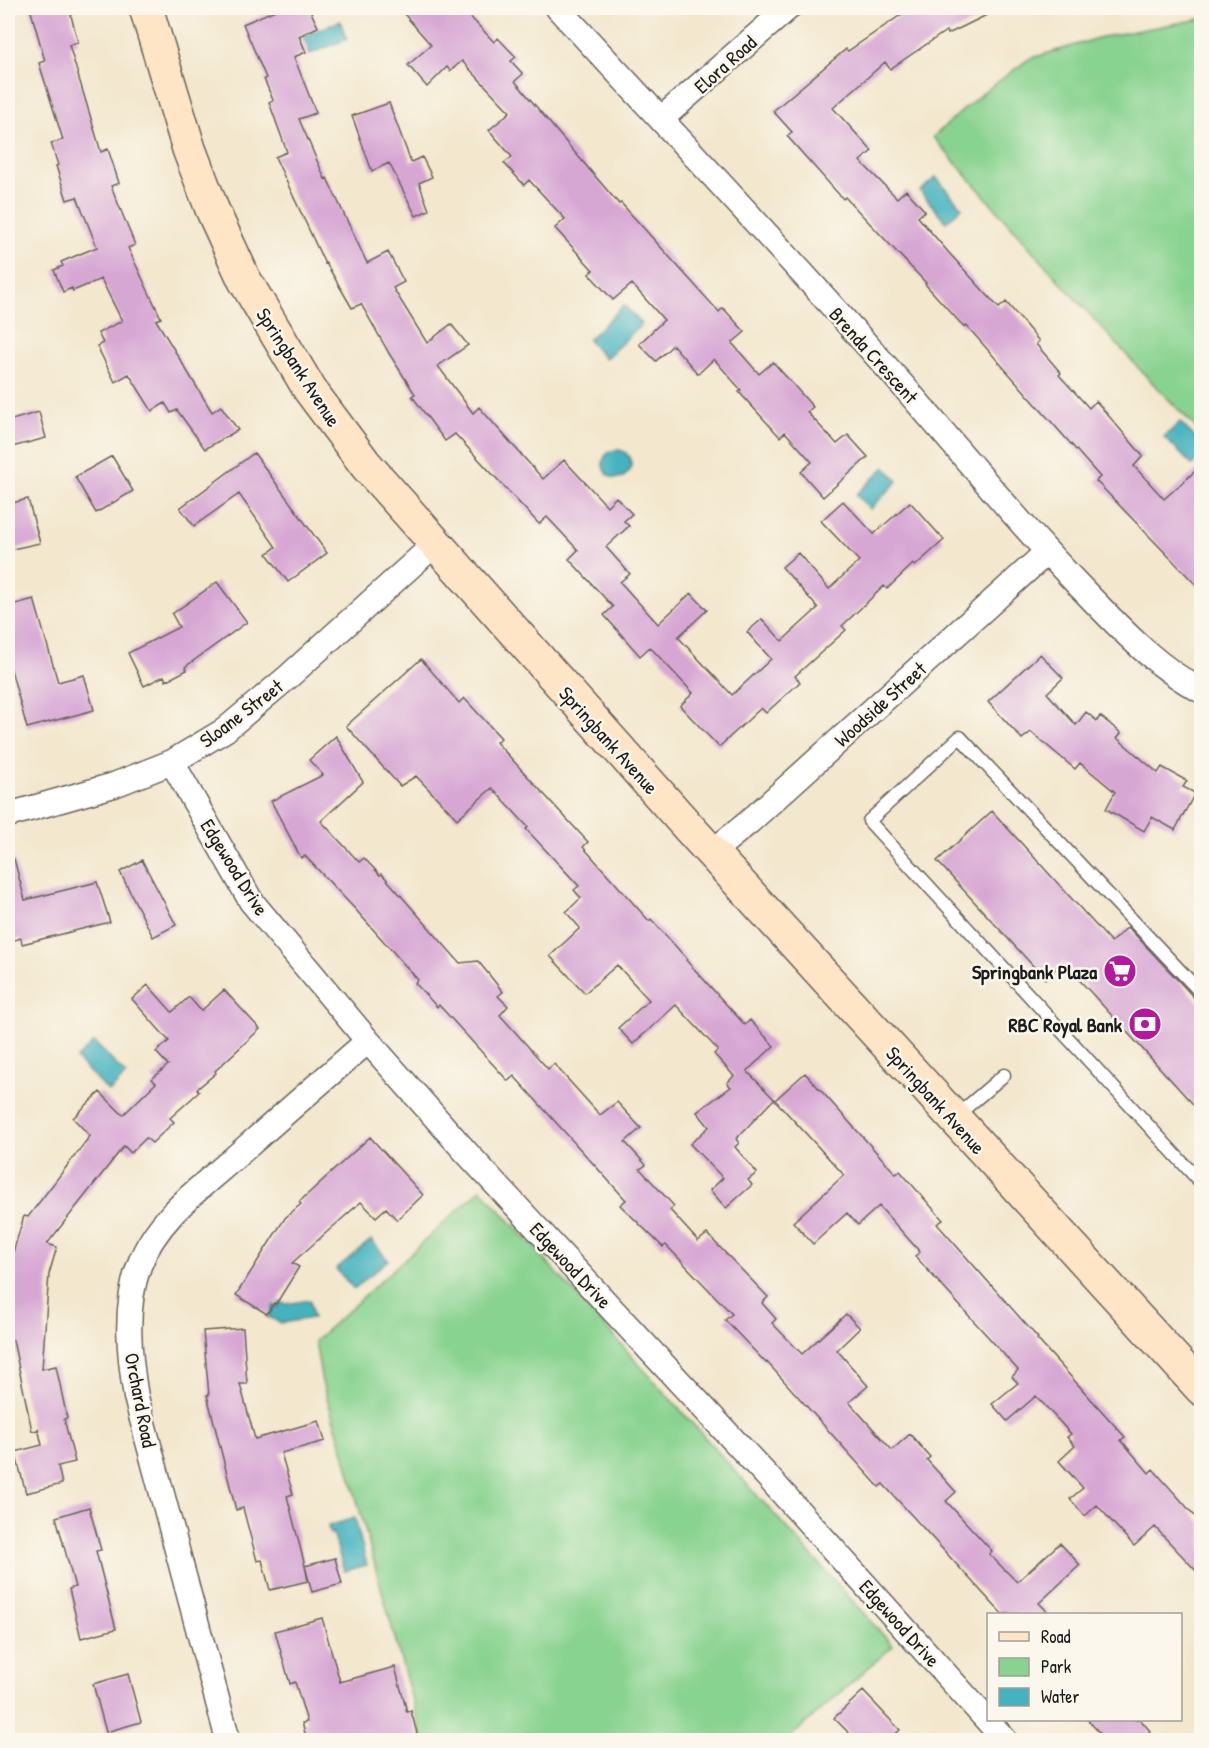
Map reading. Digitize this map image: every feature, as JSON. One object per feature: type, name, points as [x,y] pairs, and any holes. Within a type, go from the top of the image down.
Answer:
[{"type":"main road","name":"Springbank Avenue","points":[[146,8],[189,149],[212,209],[244,279],[310,390],[366,465],[711,853],[1202,1389]]},
{"type":"street","name":"Brenda Crescent","points":[[558,8],[662,119],[889,371],[1047,552],[1129,637],[1172,673],[1202,691]]},
{"type":"street","name":"Elora Road","points":[[662,119],[788,8]]},
{"type":"street","name":"Sloane Street","points":[[8,815],[114,785],[172,762],[225,730],[244,716],[435,544]]},
{"type":"street","name":"Woodside Street","points":[[711,853],[749,822],[1047,552]]},
{"type":"street","name":"Edgewood Drive","points":[[172,762],[251,901],[368,1041],[465,1151],[767,1476],[987,1720]]},
{"type":"street","name":"Orchard Road","points":[[228,1740],[136,1397],[129,1340],[133,1285],[139,1265],[149,1245],[177,1209],[368,1041]]},
{"type":"street","name":"Edgewood Drive","points":[[988,1721],[1005,1740]]},
{"type":"lane","points":[[1202,994],[960,737],[869,821],[1202,1184]]},
{"type":"lane","points":[[954,1119],[1004,1075]]},
{"type":"green space","points":[[1201,19],[1201,433],[1052,273],[933,137],[980,95],[1029,59],[1102,37]]},
{"type":"green space","points":[[481,1189],[893,1646],[787,1740],[423,1740],[344,1453],[322,1382],[315,1341]]},
{"type":"water","points":[[340,21],[347,39],[310,54],[303,36]]},
{"type":"water","points":[[936,177],[962,208],[946,222],[920,191]]},
{"type":"water","points":[[624,305],[642,324],[605,359],[588,340]]},
{"type":"water","points":[[1180,422],[1201,444],[1201,456],[1192,465],[1164,437]]},
{"type":"water","points":[[617,450],[627,454],[631,464],[627,474],[617,478],[607,474],[603,464],[607,454]]},
{"type":"water","points":[[885,467],[898,481],[870,509],[856,495]]},
{"type":"water","points":[[94,1042],[126,1075],[109,1092],[76,1059]]},
{"type":"water","points":[[371,1240],[388,1260],[354,1289],[336,1269]]},
{"type":"water","points":[[310,1300],[313,1318],[281,1323],[268,1317],[274,1305],[278,1307],[280,1302],[286,1304]]},
{"type":"water","points":[[355,1518],[367,1565],[344,1571],[333,1533],[330,1534],[328,1526]]},
{"type":"building","points":[[30,8],[69,8],[78,42],[69,45],[101,152],[108,149],[119,183],[111,186],[135,245],[128,248],[161,318],[156,320],[212,412],[221,406],[238,430],[205,449],[177,410],[171,413],[165,403],[152,411],[129,374],[115,382],[97,346],[103,343],[98,333],[122,321],[101,279],[73,291],[72,288],[63,292],[54,270],[63,266],[61,262],[97,247],[77,197],[67,200],[56,166],[58,165],[51,143],[63,140],[39,63],[45,61]]},
{"type":"building","points":[[280,8],[309,8],[318,27],[299,36],[306,52],[294,57],[316,113],[299,119],[325,179],[327,178],[367,263],[388,252],[404,282],[393,288],[427,343],[451,324],[468,345],[438,366],[473,413],[479,407],[543,479],[564,460],[607,506],[616,497],[632,514],[624,521],[629,526],[606,547],[630,574],[620,582],[658,624],[691,593],[707,610],[678,637],[732,695],[771,659],[747,632],[762,619],[782,641],[818,608],[782,567],[798,553],[829,589],[859,561],[821,521],[843,501],[874,534],[910,502],[944,540],[915,566],[913,564],[887,589],[884,586],[842,626],[846,630],[795,676],[800,682],[766,713],[761,708],[719,747],[680,706],[693,693],[650,647],[640,656],[604,615],[613,607],[569,559],[578,550],[547,517],[539,524],[455,434],[445,441],[412,396],[415,394],[361,304],[352,308],[325,264],[275,157],[287,152],[269,102],[273,100],[264,79],[266,78],[243,24]]},
{"type":"building","points":[[399,8],[462,8],[494,42],[498,38],[516,57],[511,61],[523,74],[515,81],[559,134],[619,204],[621,203],[719,312],[723,308],[745,332],[732,343],[759,374],[773,362],[813,407],[807,412],[837,444],[848,435],[868,457],[823,497],[801,472],[812,462],[785,432],[780,437],[739,392],[741,390],[714,359],[698,374],[673,345],[656,361],[639,344],[664,320],[632,284],[613,300],[589,274],[593,270],[555,228],[565,219],[529,180],[524,185],[504,163],[512,157],[489,130],[510,112],[462,61],[450,71],[447,67],[427,87],[408,65],[431,45]]},
{"type":"building","points":[[911,8],[1001,8],[948,34],[946,31],[890,69],[885,62],[833,108],[872,151],[860,161],[897,198],[906,190],[925,211],[918,217],[949,253],[999,308],[1006,302],[1039,341],[1036,344],[1061,373],[1059,375],[1089,408],[1096,401],[1143,456],[1134,466],[1164,499],[1202,465],[1202,591],[1096,481],[1100,477],[966,325],[964,327],[845,197],[843,199],[787,136],[792,132],[773,111],[846,49],[848,51]]},
{"type":"building","points":[[389,103],[411,162],[422,157],[432,177],[419,183],[429,210],[416,216],[389,163],[372,171],[352,116]]},
{"type":"building","points":[[39,412],[46,438],[8,448],[8,421]]},
{"type":"building","points":[[254,453],[327,553],[288,582],[267,554],[276,547],[239,494],[194,526],[180,508]]},
{"type":"building","points":[[112,456],[133,491],[96,513],[75,477]]},
{"type":"building","points":[[28,499],[40,543],[8,550],[8,504]]},
{"type":"building","points":[[217,582],[247,622],[185,667],[187,670],[166,681],[164,676],[144,686],[128,653],[179,627],[172,614]]},
{"type":"building","points":[[34,599],[58,682],[84,675],[94,710],[27,728],[8,659],[8,606]]},
{"type":"building","points":[[1040,654],[1063,678],[1047,693],[1076,725],[1086,712],[1097,721],[1100,716],[1121,733],[1117,738],[1158,773],[1162,767],[1187,781],[1183,787],[1195,793],[1175,830],[1152,817],[1144,831],[1106,809],[1115,792],[1080,763],[1075,769],[1031,732],[1022,739],[988,702]]},
{"type":"building","points":[[421,659],[459,703],[464,698],[501,738],[496,742],[588,842],[583,847],[649,921],[651,919],[745,1025],[750,1020],[774,1046],[747,1071],[774,1099],[736,1139],[739,1143],[735,1147],[757,1173],[748,1180],[752,1185],[726,1208],[710,1190],[723,1178],[690,1144],[709,1127],[697,1112],[731,1087],[727,1083],[734,1076],[714,1054],[718,1050],[676,1005],[633,1044],[618,1028],[649,1000],[617,965],[585,993],[550,956],[580,928],[566,912],[581,898],[574,890],[579,886],[526,829],[528,827],[492,788],[457,819],[416,776],[400,786],[346,726]]},
{"type":"building","points":[[336,736],[363,782],[321,821],[359,862],[364,858],[380,875],[382,874],[460,963],[478,961],[503,992],[498,996],[508,1006],[500,1015],[548,1069],[554,1064],[600,1115],[617,1102],[641,1128],[625,1142],[646,1165],[640,1169],[674,1206],[670,1210],[698,1241],[707,1234],[768,1297],[762,1303],[776,1319],[772,1323],[802,1354],[846,1314],[860,1328],[837,1350],[868,1386],[849,1402],[892,1450],[910,1434],[930,1457],[927,1460],[956,1492],[946,1501],[992,1551],[989,1554],[1017,1582],[1060,1543],[1080,1565],[1039,1603],[1049,1613],[1001,1613],[883,1484],[879,1487],[767,1362],[725,1320],[732,1314],[666,1245],[663,1247],[620,1205],[626,1200],[514,1076],[508,1081],[439,1005],[437,1007],[415,983],[418,980],[355,909],[305,856],[301,858],[271,801],[323,775],[309,760]]},
{"type":"building","name":"Springbank Plaza","points":[[992,811],[1111,942],[1128,927],[1202,1006],[1202,1114],[1063,962],[1045,979],[937,861]]},
{"type":"building","points":[[14,859],[25,900],[97,882],[110,922],[22,944],[21,938],[8,942],[8,860]]},
{"type":"building","points":[[142,860],[176,925],[153,937],[120,872]]},
{"type":"building","points":[[148,985],[172,1012],[189,997],[201,1011],[224,990],[260,1029],[197,1089],[199,1092],[170,1118],[174,1122],[152,1143],[146,1138],[131,1153],[124,1146],[47,1244],[57,1247],[49,1274],[42,1369],[56,1366],[67,1418],[64,1419],[75,1462],[58,1466],[62,1484],[26,1493],[15,1452],[42,1445],[38,1428],[32,1431],[13,1340],[8,1339],[8,1269],[24,1216],[28,1217],[90,1136],[73,1118],[100,1092],[123,1115],[156,1083],[152,1079],[168,1065],[156,1052],[169,1041],[132,999]]},
{"type":"building","points":[[805,1073],[896,1174],[900,1171],[943,1220],[937,1224],[1125,1437],[1121,1440],[1149,1473],[1153,1469],[1202,1524],[1202,1577],[1155,1527],[1134,1546],[1097,1505],[1085,1516],[1070,1499],[1083,1488],[1059,1461],[1075,1446],[1067,1437],[1071,1434],[1036,1396],[1007,1421],[992,1404],[1018,1383],[1012,1377],[1018,1370],[915,1256],[920,1252],[879,1206],[858,1225],[847,1213],[813,1244],[793,1222],[844,1175],[775,1100]]},
{"type":"building","points":[[370,1137],[423,1195],[397,1220],[386,1208],[376,1217],[361,1202],[292,1263],[299,1267],[276,1304],[274,1303],[267,1314],[236,1295],[285,1218],[301,1204],[299,1202]]},
{"type":"building","points":[[243,1328],[247,1384],[240,1384],[255,1439],[319,1421],[325,1441],[281,1453],[293,1494],[287,1496],[308,1581],[270,1590],[262,1560],[257,1561],[243,1508],[236,1510],[207,1395],[209,1395],[203,1331]]},
{"type":"building","points":[[89,1507],[101,1550],[96,1551],[116,1629],[81,1638],[69,1589],[75,1587],[56,1517]]},
{"type":"building","points":[[335,1558],[342,1584],[312,1592],[305,1566]]},
{"type":"building","points":[[322,1618],[340,1682],[395,1667],[407,1712],[411,1711],[419,1740],[307,1740],[302,1723],[307,1722],[295,1682],[290,1684],[275,1631]]},
{"type":"building","points":[[128,1674],[141,1722],[106,1732],[93,1684]]},
{"type":"building","points":[[863,1691],[900,1730],[888,1740],[856,1740],[834,1718]]},
{"type":"building","points":[[1089,1721],[1142,1721],[1150,1731],[1139,1740],[1106,1740]]},
{"type":"place","name":"Springbank Plaza","points":[[1120,971]]},
{"type":"place","name":"RBC Royal Bank","points":[[1145,1024]]}]
